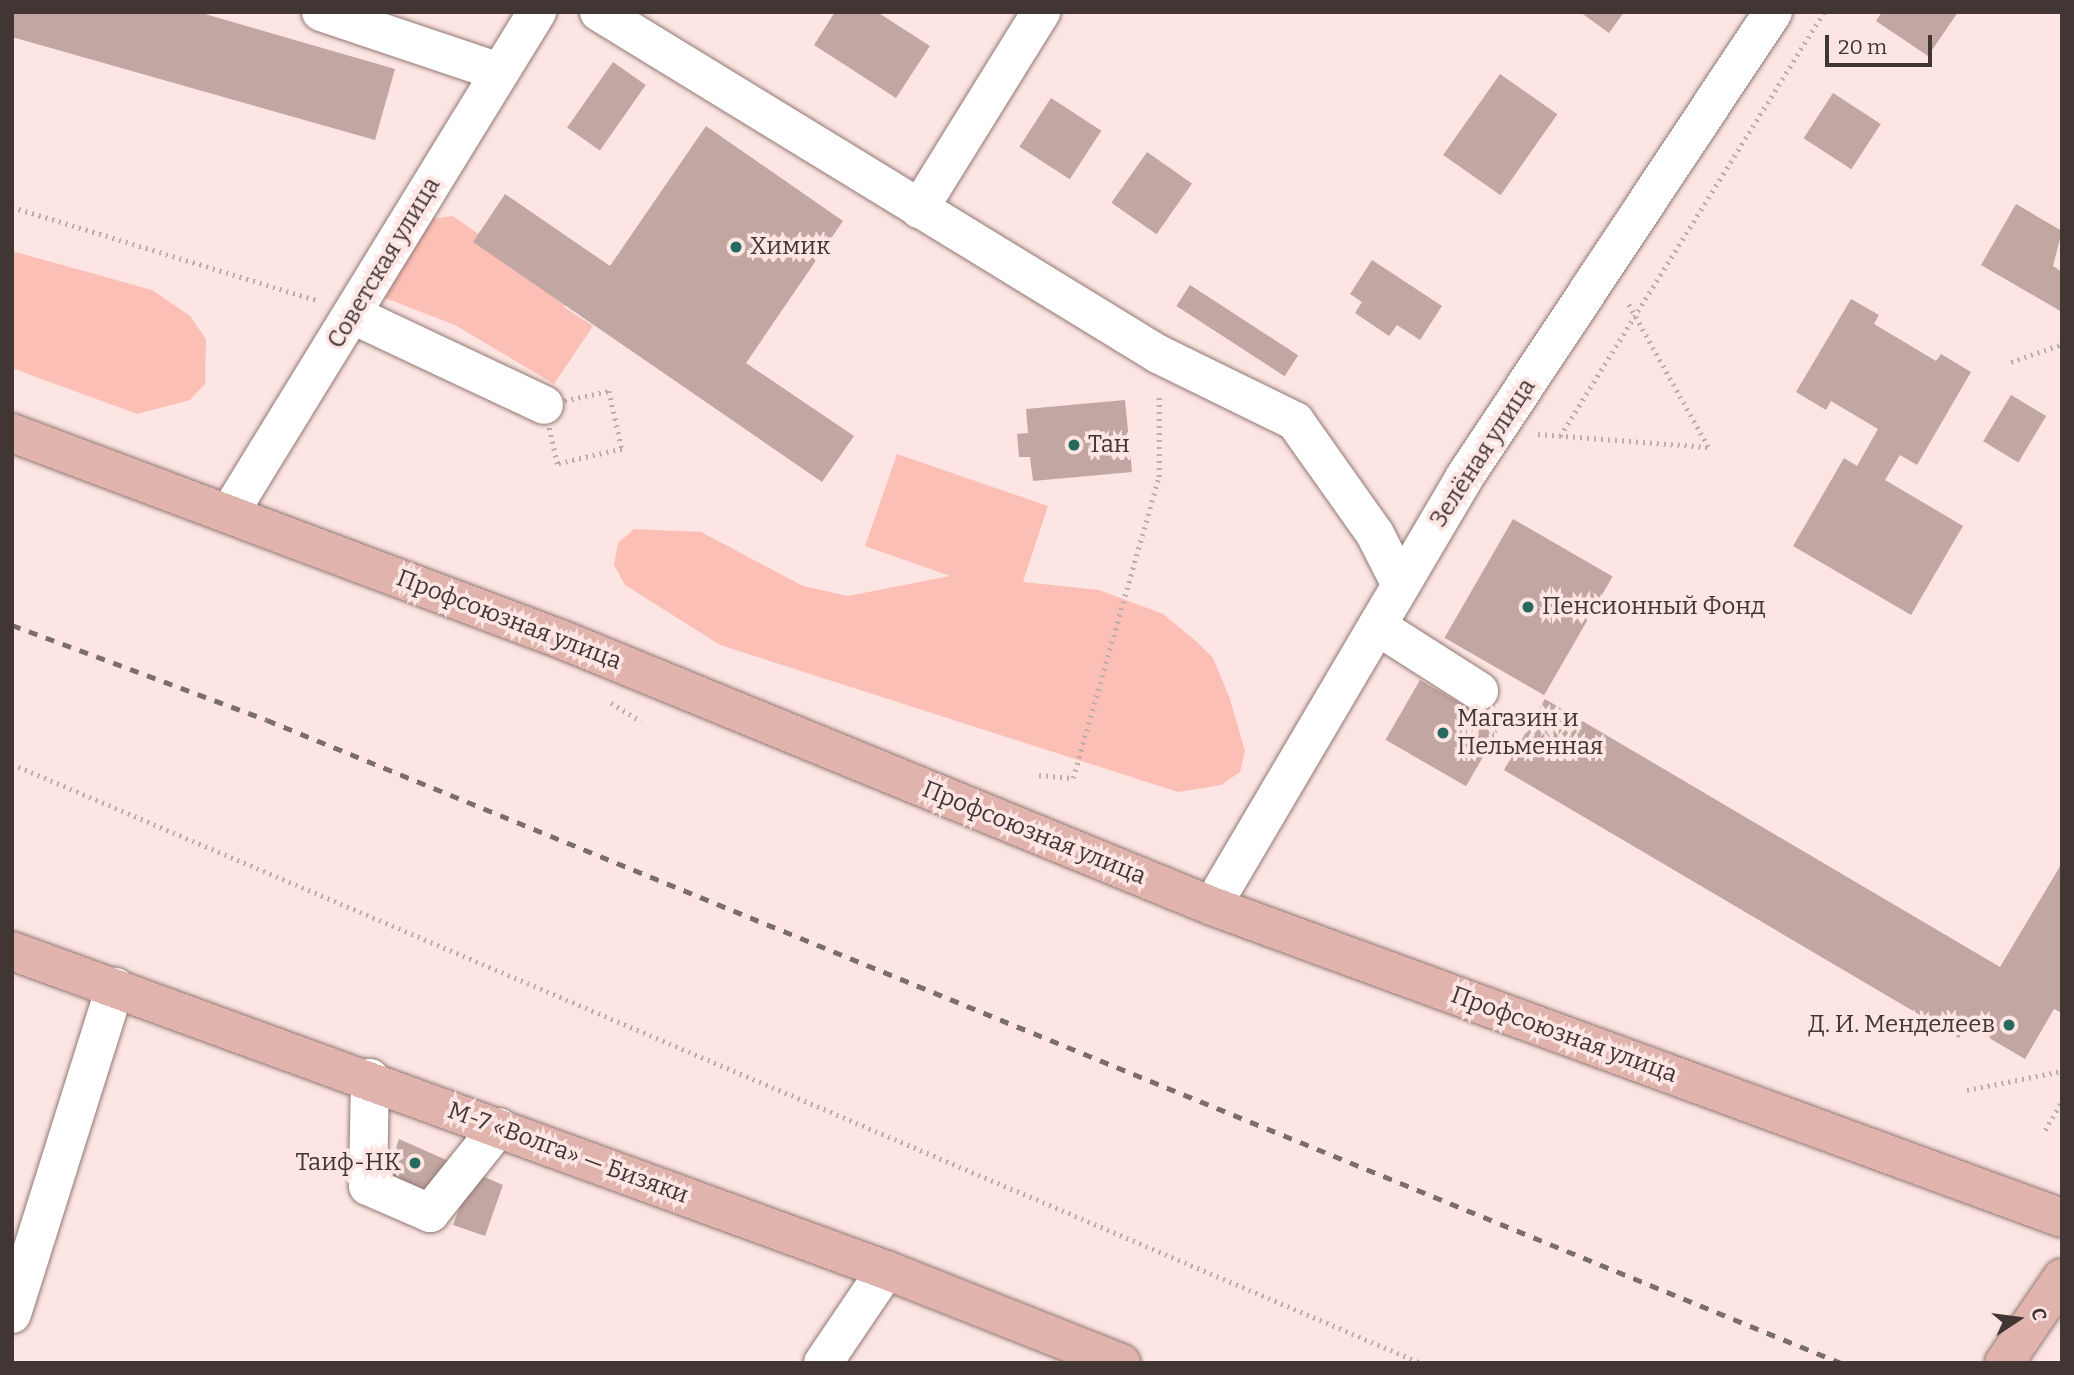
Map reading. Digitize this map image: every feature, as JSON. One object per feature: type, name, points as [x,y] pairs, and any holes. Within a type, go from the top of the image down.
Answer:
[{"type":"main road","name":"Профсоюзная улица","points":[[12,433],[230,512],[575,645],[1212,906],[2062,1218]]},
{"type":"main road","name":"М-7 «Волга» — Бизяки","points":[[12,951],[370,1079],[886,1270],[1121,1363]]},
{"type":"main road","points":[[2004,1363],[2054,1290]]},
{"type":"street","points":[[321,12],[499,72]]},
{"type":"street","name":"Советская улица","points":[[230,512],[537,12]]},
{"type":"street","points":[[599,12],[1158,354],[1295,421],[1376,534],[1401,585]]},
{"type":"street","points":[[919,209],[1041,12]]},
{"type":"street","name":"Зелёная улица","points":[[1212,906],[1495,431],[1773,12]]},
{"type":"street","points":[[353,315],[544,405]]},
{"type":"street","points":[[1377,626],[1479,691]]},
{"type":"street","points":[[12,1314],[115,987]]},
{"type":"street","points":[[370,1079],[368,1186],[430,1213],[499,1127]]},
{"type":"street","points":[[823,1363],[886,1270]]},
{"type":"path","points":[[1560,436],[1824,12]]},
{"type":"path","points":[[12,207],[288,287],[353,315]]},
{"type":"path","points":[[1495,431],[1708,447],[1606,264]]},
{"type":"path","points":[[2011,362],[2062,344]]},
{"type":"path","points":[[1039,775],[1073,778],[1112,653],[1159,477],[1158,354]]},
{"type":"path","points":[[609,391],[622,449],[557,464],[544,405],[609,391]]},
{"type":"path","points":[[12,764],[1421,1363]]},
{"type":"path","points":[[1967,1090],[2062,1071]]},
{"type":"path","points":[[2045,1130],[2062,1101]]},
{"type":"shaded area","points":[[453,216],[568,298],[564,307],[593,326],[554,384],[455,325],[385,298],[430,219]]},
{"type":"shaded area","points":[[12,251],[152,290],[190,316],[206,339],[205,384],[190,400],[137,414],[12,368]]},
{"type":"shaded area","points":[[897,454],[1048,506],[1023,582],[1099,590],[1163,614],[1197,642],[1213,658],[1230,699],[1245,751],[1240,772],[1221,785],[1178,792],[720,645],[625,585],[614,565],[618,543],[634,529],[701,532],[803,586],[848,596],[950,576],[865,546]]},
{"type":"building","points":[[12,12],[198,12],[395,69],[375,140],[12,37]]},
{"type":"building","points":[[835,12],[877,12],[930,46],[896,98],[814,45]]},
{"type":"building","points":[[1580,12],[1624,12],[1609,33]]},
{"type":"building","points":[[1882,12],[1958,12],[1928,56],[1876,21]]},
{"type":"building","points":[[613,62],[646,85],[600,150],[567,128]]},
{"type":"building","points":[[1500,74],[1557,114],[1501,195],[1443,155]]},
{"type":"building","points":[[1833,93],[1881,124],[1851,169],[1804,138]]},
{"type":"building","points":[[1051,98],[1101,131],[1070,179],[1019,147]]},
{"type":"building","points":[[706,126],[843,221],[746,363],[854,436],[822,482],[473,242],[505,194],[610,266]]},
{"type":"building","points":[[1147,152],[1192,184],[1156,234],[1111,203]]},
{"type":"building","points":[[2016,204],[2062,231],[2053,266],[2062,272],[2062,312],[1981,265]]},
{"type":"building","points":[[1372,260],[1442,306],[1420,340],[1397,325],[1389,336],[1355,313],[1362,302],[1350,294]]},
{"type":"building","points":[[1190,285],[1298,355],[1285,376],[1176,306]]},
{"type":"building","points":[[1851,299],[1879,315],[1874,324],[1936,361],[1941,354],[1971,372],[1917,465],[1900,455],[1885,480],[1963,526],[1911,615],[1793,546],[1844,458],[1857,466],[1878,429],[1831,401],[1826,410],[1796,392]]},
{"type":"building","points":[[2011,395],[2046,416],[2018,462],[1983,441]]},
{"type":"building","name":"Тан","points":[[1125,400],[1132,472],[1033,481],[1030,457],[1019,457],[1017,434],[1028,433],[1026,409]]},
{"type":"building","name":"Пенсионный Фонд","points":[[1513,519],[1613,576],[1544,695],[1444,638]]},
{"type":"building","name":"Магазин и Пельменная","points":[[1420,680],[1501,726],[1466,786],[1386,740]]},
{"type":"building","points":[[1545,699],[2000,967],[2062,863],[2062,1013],[2054,1009],[2025,1059],[1967,1025],[1959,1038],[1504,770]]},
{"type":"building","points":[[399,1139],[503,1185],[485,1236],[453,1225],[466,1190],[430,1192],[386,1177]]},
{"type":"railway","points":[[12,625],[267,720],[1841,1363]]},
{"type":"place","name":"Химик","points":[[736,247]]},
{"type":"place","name":"Тан","points":[[1074,445]]},
{"type":"place","name":"Пенсионный Фонд","points":[[1528,607]]},
{"type":"place","name":"Магазин и Пельменная","points":[[1443,733]]},
{"type":"place","name":"Д. И. Менделеев","points":[[2009,1025]]},
{"type":"place","name":"Таиф-НК","points":[[415,1163]]}]
